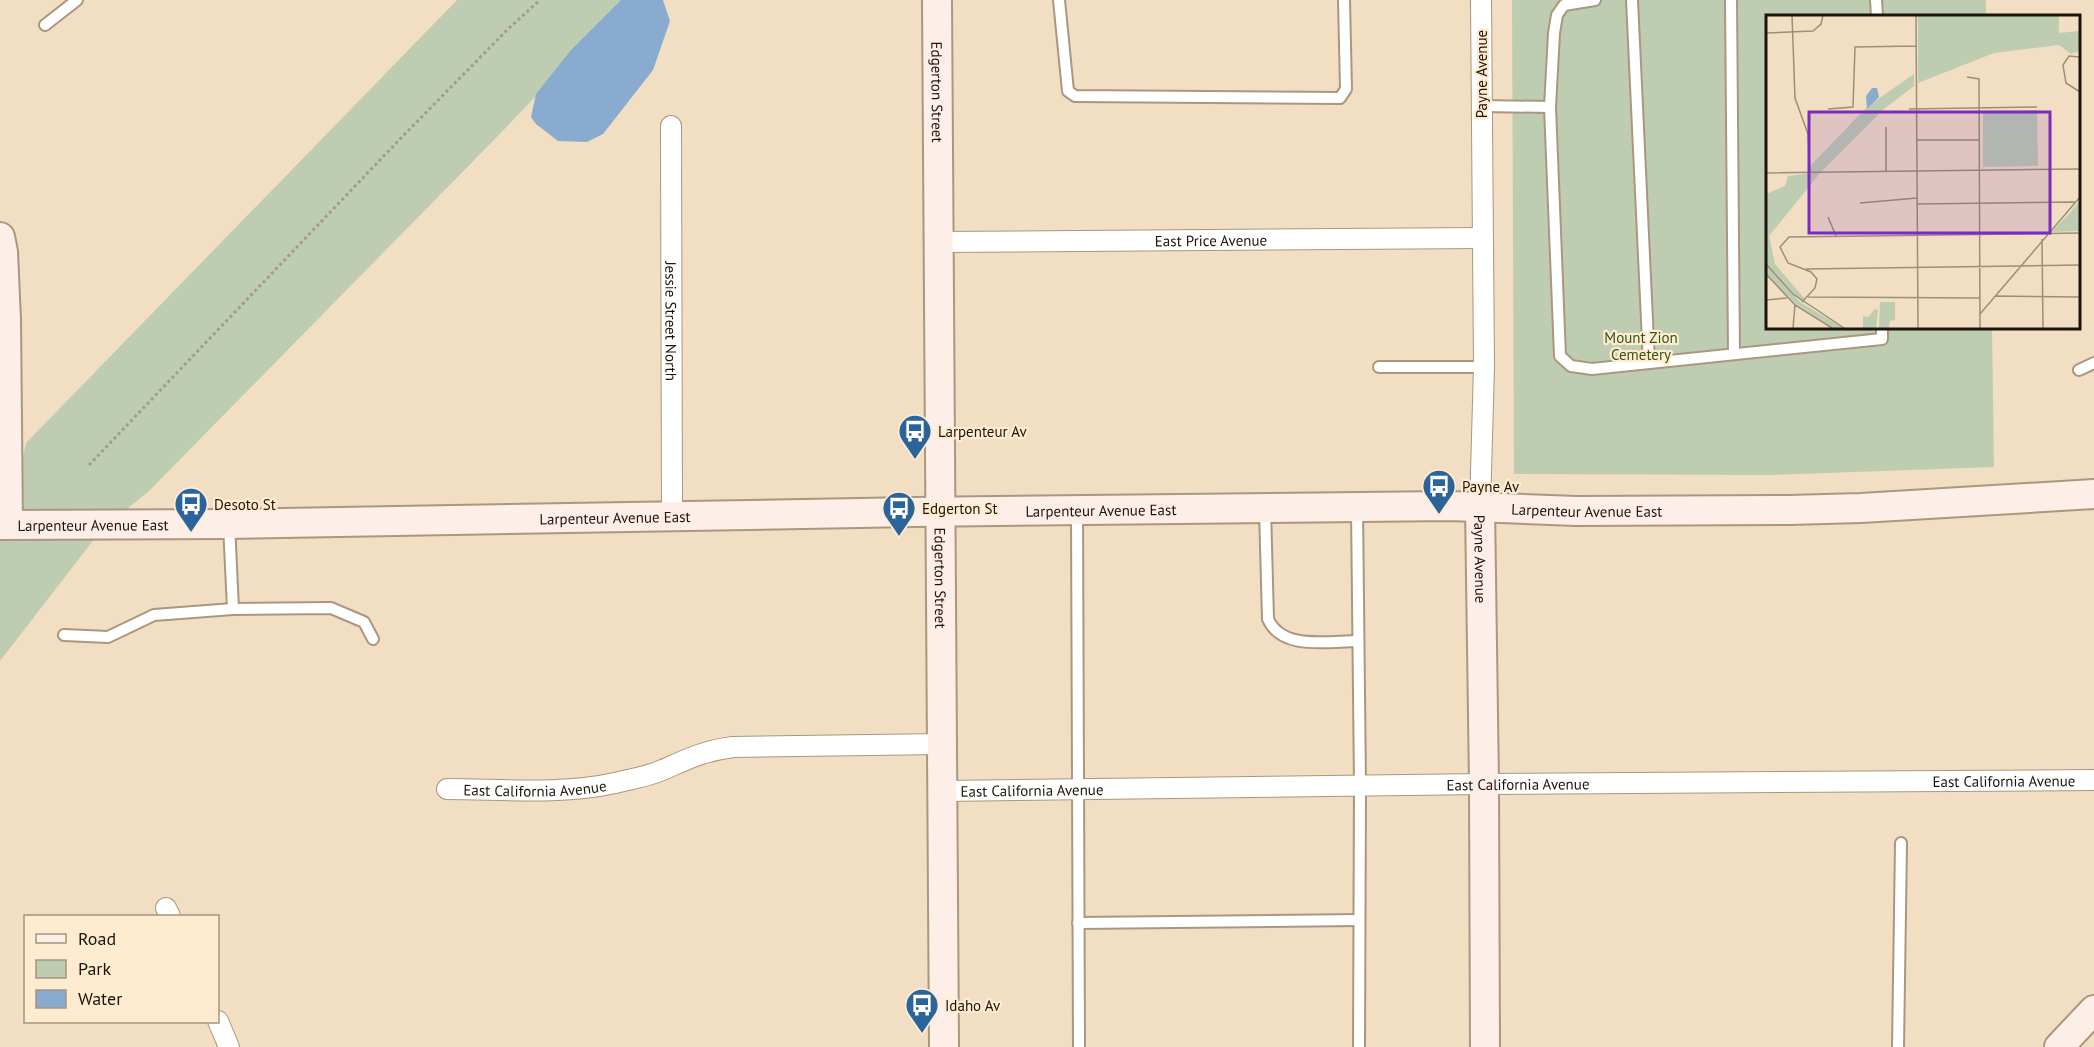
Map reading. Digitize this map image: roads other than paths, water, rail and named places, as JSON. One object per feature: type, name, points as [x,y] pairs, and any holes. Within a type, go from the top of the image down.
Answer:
[{"type":"main road","name":"Edgerton Street","points":[[937,0],[944,1047]]},
{"type":"main road","points":[[0,237],[3,252],[6,320],[4,525]]},
{"type":"main road","name":"Larpenteur Avenue East","points":[[4,525],[229,524],[1357,507],[1480,507],[1576,511],[1861,508],[2094,494]]},
{"type":"main road","name":"Payne Avenue","points":[[1480,507],[1485,1047]]},
{"type":"main road","points":[[2059,1047],[2094,1010]]},
{"type":"street","name":"Payne Avenue","points":[[1480,507],[1484,367],[1481,0]]},
{"type":"street","name":"Jessie Street North","points":[[671,126],[672,517]]},
{"type":"street","name":"East Price Avenue","points":[[938,242],[1482,238]]},
{"type":"street","name":"East California Avenue","points":[[447,789],[571,789],[613,783],[658,772],[687,757],[713,749],[733,747],[942,744]]},
{"type":"street","name":"East California Avenue","points":[[942,791],[1484,784],[2094,780]]},
{"type":"street","points":[[219,1023],[229,1047]]},
{"type":"lane","points":[[45,25],[77,0]]},
{"type":"lane","points":[[1059,0],[1068,91],[1075,96],[1340,98],[1346,89],[1344,0]]},
{"type":"lane","points":[[1595,0],[1564,5],[1557,15],[1554,33],[1550,107],[1560,356],[1571,366],[1592,369],[1882,339],[1882,328]]},
{"type":"lane","points":[[1632,0],[1649,363]]},
{"type":"lane","points":[[1731,0],[1734,354]]},
{"type":"lane","points":[[1876,0],[1877,15]]},
{"type":"lane","points":[[1481,106],[1550,107]]},
{"type":"lane","points":[[2079,370],[2094,363]]},
{"type":"lane","points":[[1379,367],[1484,367]]},
{"type":"lane","points":[[1357,507],[1360,786],[1359,1047]]},
{"type":"lane","points":[[1265,508],[1268,619],[1273,629],[1286,638],[1301,642],[1358,641]]},
{"type":"lane","points":[[1077,511],[1079,1047]]},
{"type":"lane","points":[[229,524],[233,609]]},
{"type":"lane","points":[[64,635],[108,637],[154,615],[233,609],[331,608],[364,622],[374,639]]},
{"type":"lane","points":[[1898,1047],[1900,843]]},
{"type":"lane","points":[[1078,923],[1359,920]]},
{"type":"water","points":[[621,0],[663,0],[670,21],[653,70],[603,134],[587,142],[558,141],[536,124],[531,117],[536,94],[571,50]]},
{"type":"place","name":"Larpenteur Av","points":[[915,460]]},
{"type":"place","name":"Payne Av","points":[[1439,515]]},
{"type":"place","name":"Desoto St","points":[[191,533]]},
{"type":"place","name":"Edgerton St","points":[[899,537]]},
{"type":"place","name":"Idaho Av","points":[[922,1034]]},
{"type":"park label","name":"Mount Zion Cemetery","points":[[1641,346]]}]
